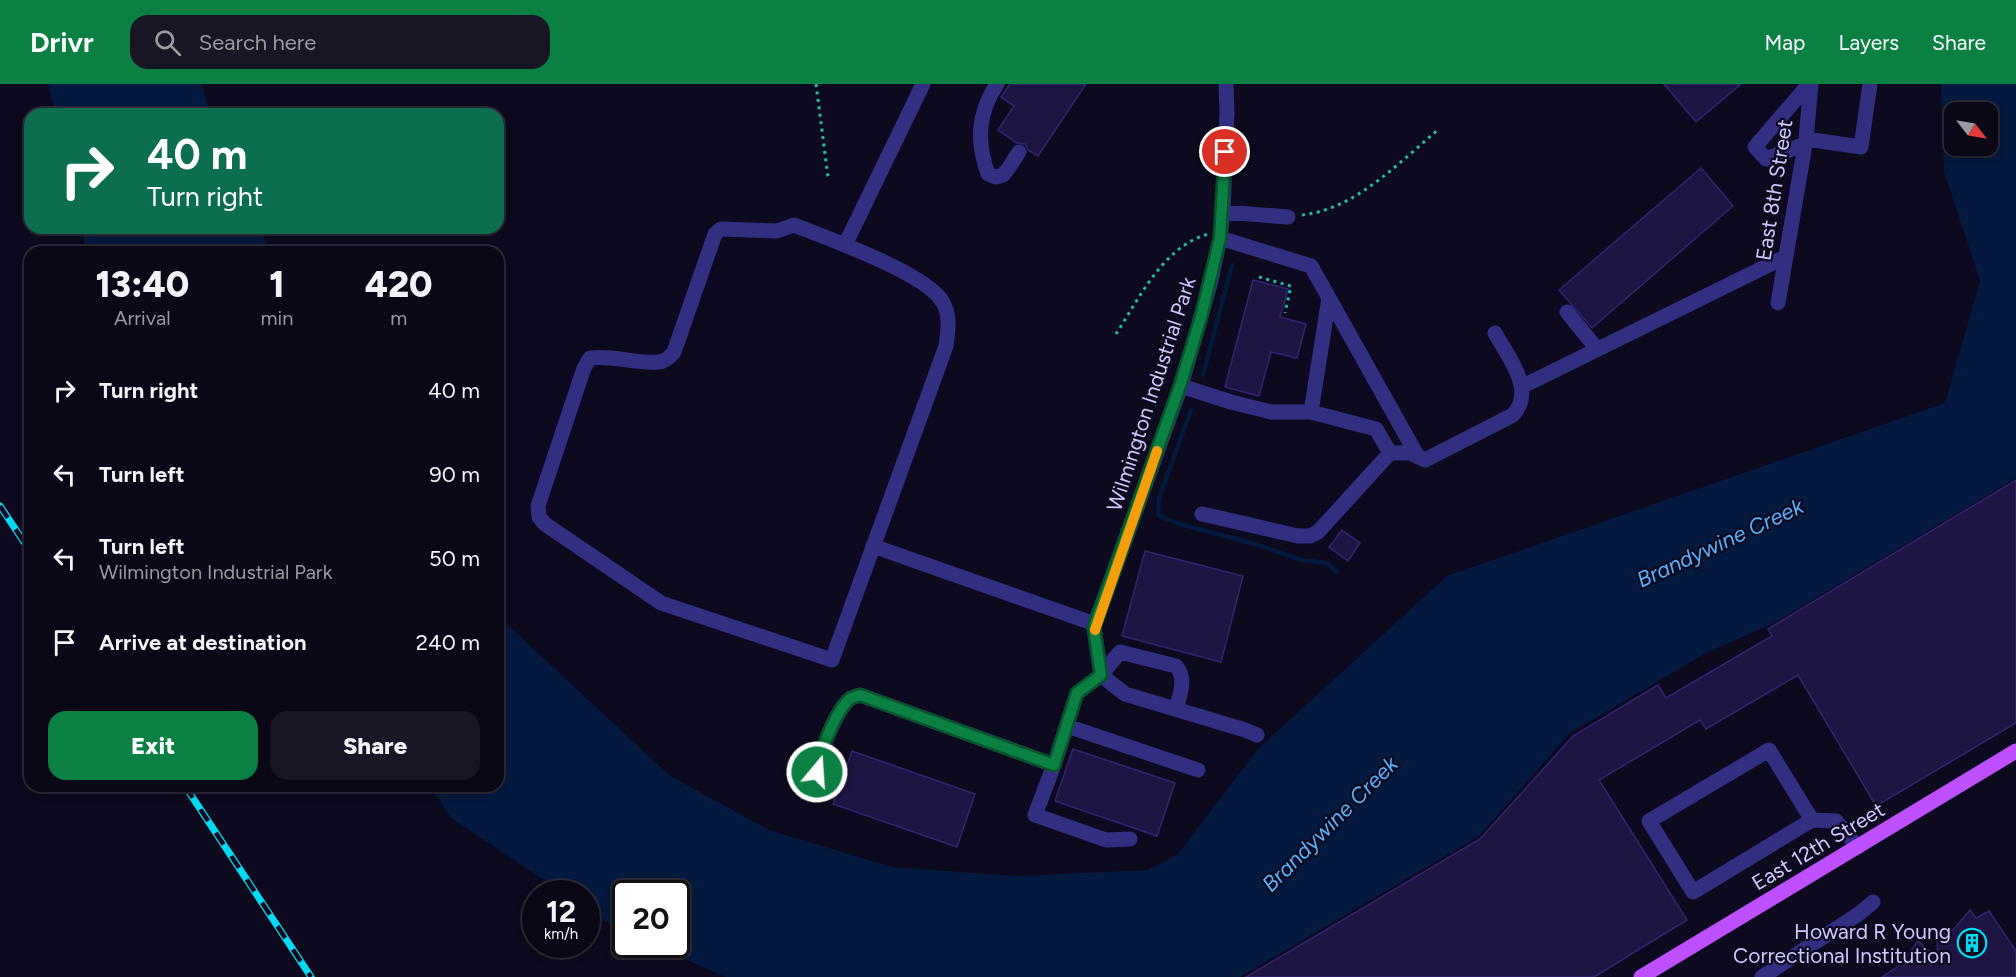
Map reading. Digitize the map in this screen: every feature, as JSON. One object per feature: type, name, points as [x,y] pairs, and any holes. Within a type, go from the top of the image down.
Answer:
[{"type":"main road","name":"East 12th Street","points":[[1641,977],[2016,751]]},
{"type":"street","points":[[845,245],[923,84]]},
{"type":"street","points":[[997,84],[984,106],[981,120],[981,147],[988,174],[996,177],[1003,175],[1020,152]]},
{"type":"street","name":"Wilmington Industrial Park","points":[[1101,675],[1095,624],[1180,386],[1206,299],[1221,234],[1227,112],[1226,84]]},
{"type":"street","points":[[1810,84],[1755,147],[1766,159],[1805,141],[1861,147],[1870,84]]},
{"type":"street","name":"East 8th Street","points":[[1778,303],[1805,141],[1810,84]]},
{"type":"street","points":[[1223,212],[1288,217]]},
{"type":"street","points":[[794,225],[845,245],[902,271],[932,290],[942,301],[949,326],[946,346],[832,660],[661,603],[545,524],[539,517],[538,506],[584,368],[590,358],[602,357],[660,363],[669,358],[674,352],[715,234],[721,229],[777,231],[794,225]]},
{"type":"street","points":[[1221,234],[1311,266],[1418,458]]},
{"type":"street","points":[[1523,386],[1785,257]]},
{"type":"street","points":[[1311,412],[1329,298]]},
{"type":"street","points":[[1567,312],[1597,350]]},
{"type":"street","points":[[1202,514],[1298,536],[1310,536],[1318,532],[1390,453],[1410,453],[1425,460],[1513,415],[1522,402],[1523,386],[1495,333]]},
{"type":"street","points":[[1180,386],[1271,412],[1311,412],[1376,429],[1390,453]]},
{"type":"street","points":[[873,546],[1095,624]]},
{"type":"street","points":[[1130,839],[1106,840],[1035,815],[1077,693],[1101,675],[1120,652],[1176,666],[1182,672],[1183,682],[1176,709]]},
{"type":"street","points":[[1101,675],[1125,694],[1245,729],[1257,735]]},
{"type":"street","points":[[835,781],[822,777],[817,772],[818,762],[839,714],[851,698],[860,695],[1054,765]]},
{"type":"street","points":[[1067,726],[1198,770]]},
{"type":"street","points":[[1812,820],[1769,750],[1649,821],[1694,892],[1812,820],[1836,821],[1858,847]]},
{"type":"street","points":[[1762,977],[1860,913],[1873,902]]},
{"type":"path","points":[[816,84],[828,177]]},
{"type":"path","points":[[1288,217],[1317,213],[1353,199],[1439,129]]},
{"type":"path","points":[[1116,334],[1172,253],[1193,238],[1221,234]]},
{"type":"path","points":[[1259,277],[1291,286],[1285,313]]},
{"type":"water","points":[[48,84],[201,84],[209,108],[54,108]]},
{"type":"water","name":"Brandywine Creek","points":[[1941,84],[2016,84],[2016,478],[1774,623],[1706,653],[1570,733],[1479,836],[1240,977],[726,977],[682,958],[690,958],[690,880],[612,880],[612,925],[600,917],[600,880],[544,880],[451,818],[434,792],[504,792],[504,622],[669,775],[769,830],[892,867],[1019,876],[1148,870],[1177,855],[1259,748],[1447,576],[1945,403],[1980,281],[1944,171]]},
{"type":"water","points":[[82,234],[262,234],[268,246],[86,246]]},
{"type":"building","points":[[1010,84],[1086,84],[1038,156],[1028,150],[1025,144],[1017,143],[998,130],[1014,106],[1001,97]]},
{"type":"building","points":[[1664,84],[1741,84],[1696,122]]},
{"type":"building","points":[[1701,168],[1733,206],[1592,328],[1559,290]]},
{"type":"building","points":[[1253,280],[1288,289],[1280,317],[1306,324],[1297,358],[1271,352],[1259,396],[1225,387]]},
{"type":"building","points":[[2016,480],[2016,723],[1876,806],[1798,675],[1706,729],[1700,720],[1599,780],[1687,920],[1594,977],[1246,977],[1480,839],[1573,736],[1658,685],[1666,698],[1772,636],[1768,629]]},
{"type":"building","points":[[1342,530],[1360,543],[1348,561],[1329,547]]},
{"type":"building","points":[[1145,551],[1243,576],[1221,662],[1122,636]]},
{"type":"building","points":[[1073,749],[1175,783],[1157,836],[1055,801]]},
{"type":"building","points":[[852,751],[975,794],[957,847],[833,804],[838,790],[844,784],[843,776]]},
{"type":"building","name":"Howard R Young Correctional Institution","points":[[1970,910],[1976,918],[1989,911],[2016,951],[2016,977],[1882,977],[1900,965],[1918,941],[1938,959],[1937,937],[1953,930]]},
{"type":"waterway","points":[[1203,375],[1232,265]]},
{"type":"waterway","points":[[1191,410],[1159,498],[1158,515],[1176,523],[1255,544],[1302,560],[1327,563],[1337,572]]},
{"type":"railway","points":[[0,506],[24,542]]},
{"type":"railway","points":[[189,792],[311,977]]},
{"type":"slow traffic","points":[[1095,630],[1095,624],[1157,451]]},
{"type":"place","name":"Howard R Young Correctional Institution","points":[[1972,943]]},
{"type":"route","points":[[817,772],[818,762],[839,714],[851,698],[860,695],[1054,765],[1077,693],[1101,675],[1095,624],[1180,386],[1201,317],[1220,238],[1225,152]]}]
